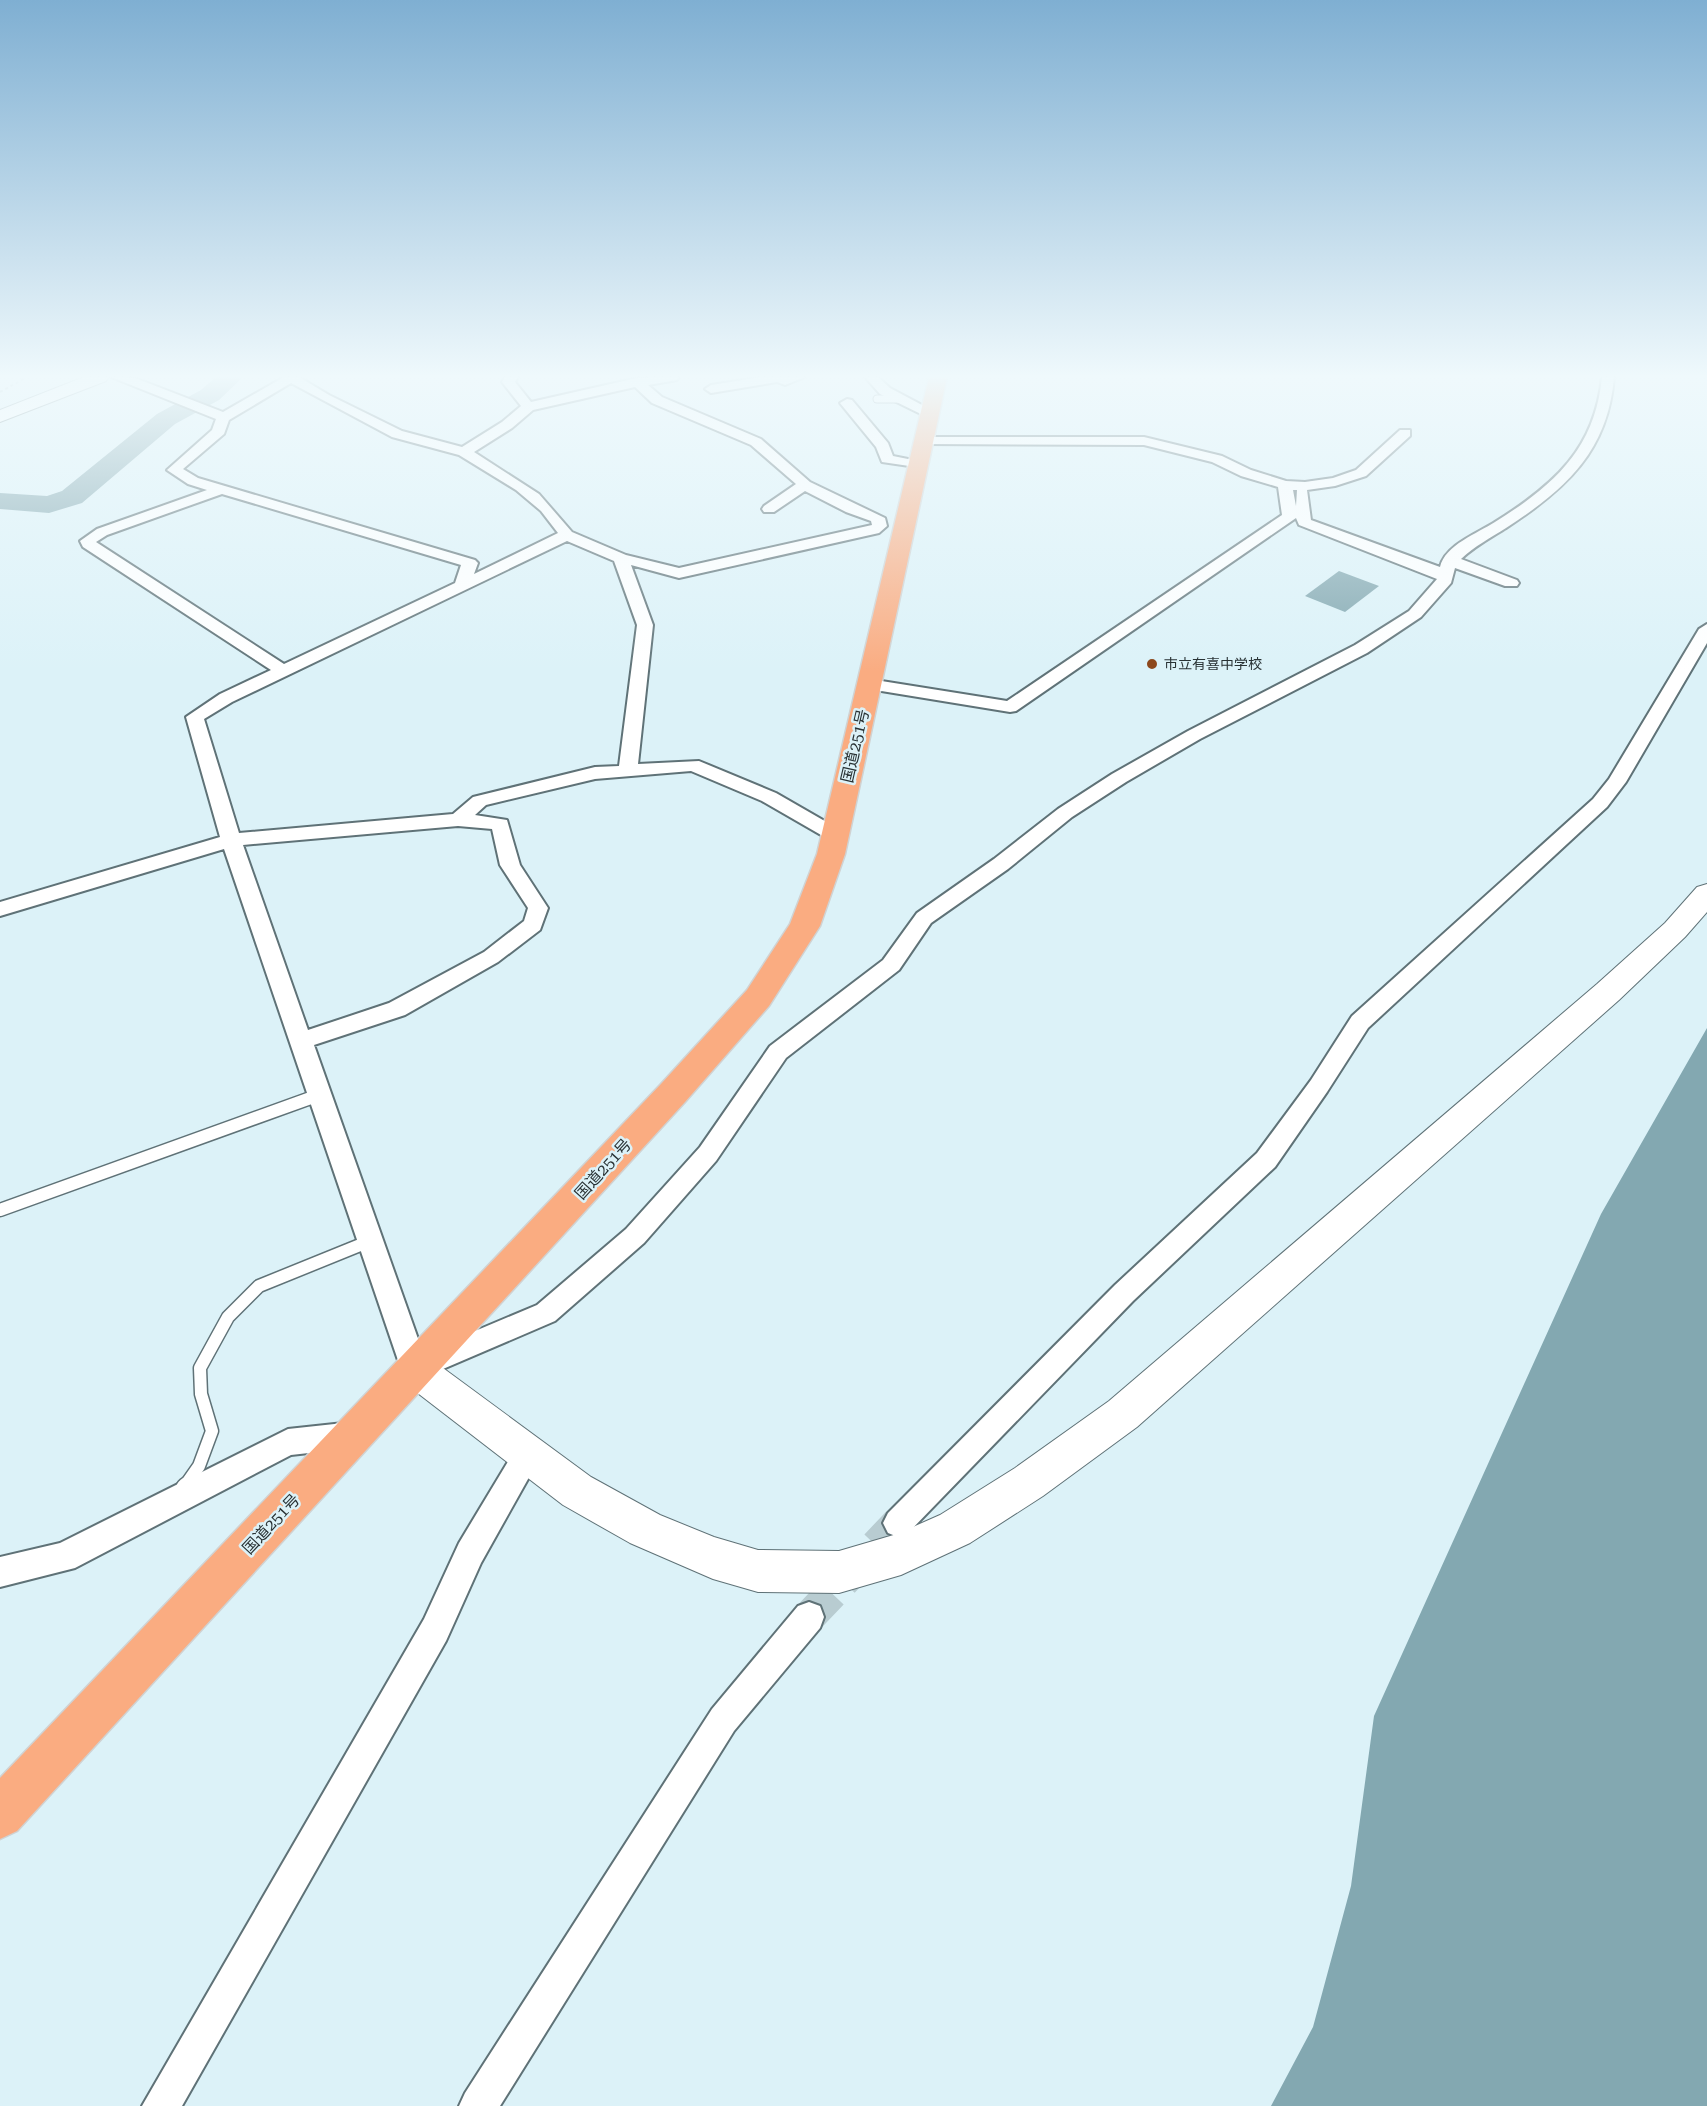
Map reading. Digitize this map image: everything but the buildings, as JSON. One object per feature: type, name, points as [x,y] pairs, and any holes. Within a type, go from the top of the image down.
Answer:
[{"type":"highway","name":"国道251号","points":[[0,1814],[577,1198],[758,998],[806,926],[835,835],[869,684],[909,475]]},
{"type":"street","points":[[183,475],[193,481],[470,562],[462,584]]},
{"type":"street","points":[[506,475],[520,483],[557,520],[567,535],[621,558],[679,573],[874,530],[880,526],[878,518],[851,509],[805,486],[793,475]]},
{"type":"street","points":[[1254,475],[1294,486],[1335,482],[1354,475]]},
{"type":"street","points":[[415,1369],[503,1329],[546,1313],[635,1236],[708,1154],[778,1052],[891,965],[924,918],[1001,864],[1065,813],[1119,778],[1194,735],[1360,649],[1415,615],[1445,580],[1449,568],[1471,542],[1502,524],[1565,475]]},
{"type":"street","points":[[769,509],[779,504],[789,493],[805,486]]},
{"type":"street","points":[[1294,486],[1304,522],[1449,568],[1511,583]]},
{"type":"street","points":[[869,684],[1010,707],[1290,517],[1294,486]]},
{"type":"street","points":[[222,489],[102,532],[88,541],[91,547],[284,671]]},
{"type":"street","points":[[567,535],[226,698],[195,717],[231,840],[415,1369],[577,1491],[645,1529],[713,1558],[758,1571],[839,1572],[901,1554],[955,1529],[1029,1482],[1123,1414],[1608,992],[1675,930],[1707,894]]},
{"type":"street","points":[[621,558],[645,625],[628,771]]},
{"type":"street","points":[[898,1523],[1108,1309],[1266,1160],[1319,1086],[1360,1022],[1600,803],[1617,782],[1707,629]]},
{"type":"street","points":[[458,819],[480,801],[595,773],[693,765],[769,797],[835,835]]},
{"type":"street","points":[[0,909],[231,840],[458,819],[500,824],[510,865],[538,908],[533,925],[491,957],[397,1009],[301,1041]]},
{"type":"street","points":[[0,1572],[64,1557],[288,1442],[355,1434]]},
{"type":"street","points":[[161,2106],[435,1630],[470,1553],[528,1454]]},
{"type":"street","points":[[477,2106],[723,1720],[809,1617]]},
{"type":"lane","points":[[0,1210],[320,1095]]},
{"type":"lane","points":[[174,1501],[199,1466],[212,1431],[201,1394],[200,1368],[228,1317],[259,1286],[371,1241]]},
{"type":"water","points":[[1339,571],[1379,586],[1345,612],[1305,596]]},
{"type":"water","points":[[1707,1028],[1707,2106],[1271,2106],[1313,2027],[1351,1886],[1374,1716],[1601,1214]]},
{"type":"waterway","points":[[0,501],[49,505],[72,497],[98,475]]},
{"type":"tunnel","points":[[809,1617],[898,1523]]},
{"type":"place","name":"市立有喜中学校","points":[[1152,664]]}]
